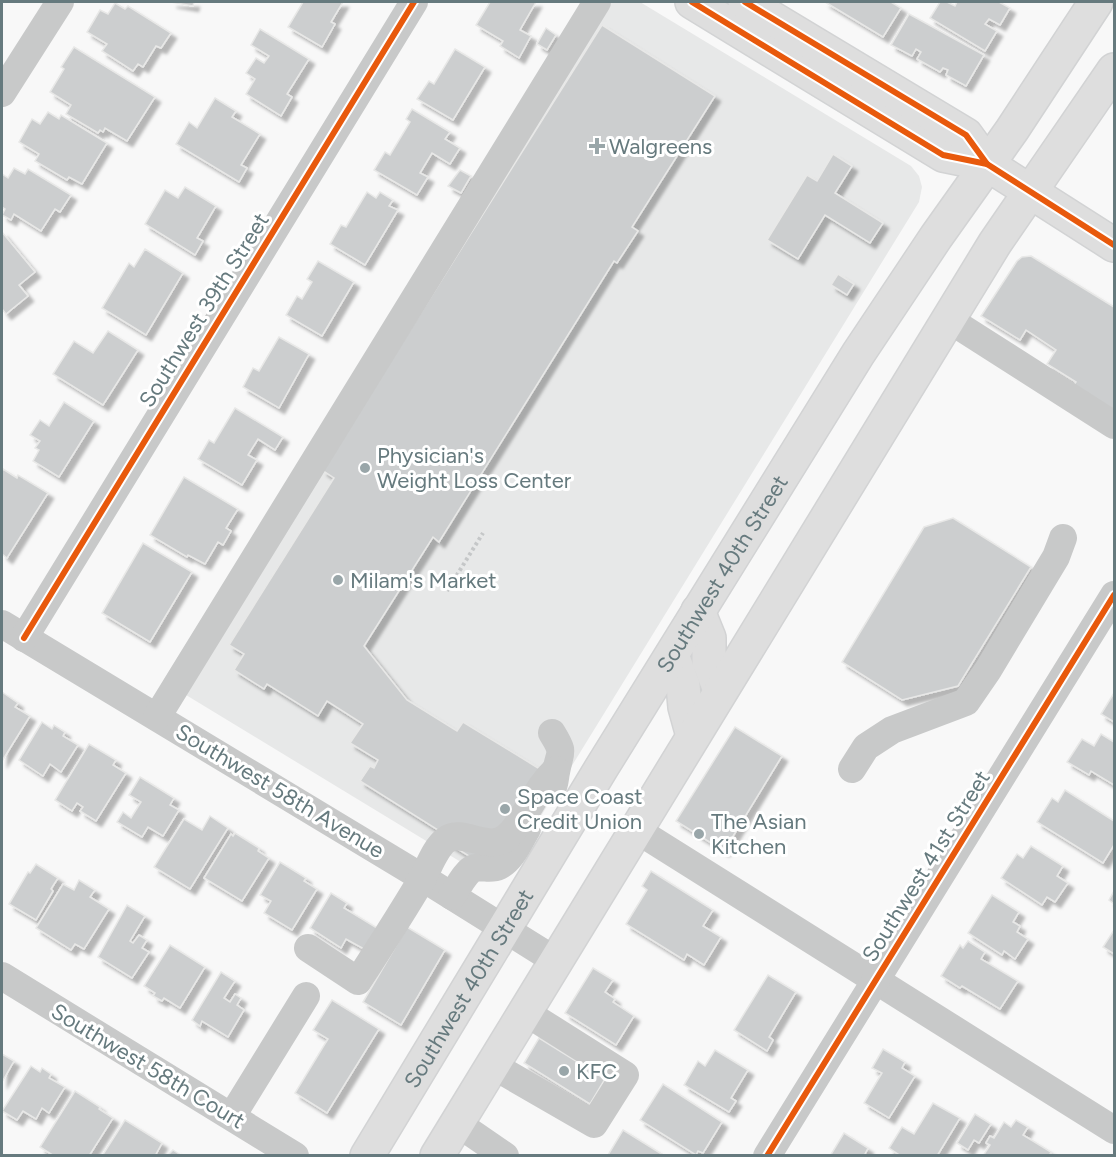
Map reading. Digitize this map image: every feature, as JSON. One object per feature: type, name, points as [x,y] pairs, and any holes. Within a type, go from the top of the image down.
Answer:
[{"type":"main road","points":[[692,2],[943,155],[987,164],[1114,245]]},
{"type":"main road","name":"Southwest 40th Street","points":[[366,1155],[698,611],[858,354],[1012,130],[1096,2]]},
{"type":"main road","points":[[754,7],[770,25],[770,34],[763,46]]},
{"type":"main road","points":[[754,7],[966,135],[987,164]]},
{"type":"main road","points":[[437,1155],[948,320],[1029,191],[1114,70]]},
{"type":"main road","points":[[698,611],[709,638],[709,662],[720,690]]},
{"type":"main road","points":[[672,656],[683,685],[684,707],[693,736]]},
{"type":"street","points":[[2,93],[60,2]]},
{"type":"street","name":"Southwest 39th Street","points":[[13,631],[414,2]]},
{"type":"street","points":[[157,717],[597,2]]},
{"type":"street","points":[[948,320],[1114,425]]},
{"type":"street","points":[[852,769],[866,747],[892,730],[966,702],[988,670],[1056,557],[1063,538]]},
{"type":"street","name":"Southwest 41st Street","points":[[767,1155],[1114,595]]},
{"type":"street","name":"Southwest 58th Avenue","points":[[13,631],[423,878],[556,961]]},
{"type":"street","points":[[452,896],[469,872],[475,868],[499,866],[511,855],[555,784],[556,770],[561,760],[561,747],[552,733]]},
{"type":"street","points":[[308,948],[358,981],[423,878],[441,845],[448,838],[458,836],[496,843],[506,839],[546,778],[556,770]]},
{"type":"street","points":[[635,830],[1114,1130]]},
{"type":"street","name":"Southwest 58th Court","points":[[2,976],[295,1155]]},
{"type":"street","points":[[232,1116],[306,996]]},
{"type":"street","points":[[492,1065],[594,1124],[625,1075],[525,1012]]},
{"type":"street","points":[[457,1123],[505,1155]]},
{"type":"path","points":[[447,591],[483,533]]},
{"type":"shaded area","points":[[584,2],[640,2],[911,166],[919,176],[922,187],[919,202],[512,863],[479,873],[163,681]]},
{"type":"building","points":[[171,2],[194,2],[193,6]]},
{"type":"building","points":[[303,2],[343,2],[331,22],[335,24],[322,47],[288,27]]},
{"type":"building","points":[[490,2],[536,2],[520,30],[531,36],[519,58],[500,46],[503,41],[476,25]]},
{"type":"building","points":[[825,2],[891,2],[901,8],[883,37]]},
{"type":"building","points":[[940,2],[947,2],[955,6],[957,2],[999,2],[1010,8],[1000,25],[989,19],[985,24],[997,31],[985,51],[930,18]]},
{"type":"building","points":[[115,3],[125,9],[128,6],[171,33],[161,48],[156,46],[143,67],[138,64],[133,71],[102,51],[107,44],[87,32],[100,10],[108,14]]},
{"type":"building","points":[[909,14],[984,55],[966,86],[946,75],[948,70],[943,68],[940,72],[917,59],[921,52],[916,49],[912,56],[891,45]]},
{"type":"building","points":[[602,25],[715,96],[632,227],[638,231],[617,263],[614,261],[439,542],[433,537],[364,646],[407,700],[457,731],[463,722],[543,771],[485,866],[435,835],[438,830],[360,781],[370,766],[374,768],[378,760],[350,743],[363,724],[327,701],[318,716],[267,684],[264,689],[234,670],[244,654],[229,645],[334,478],[322,470]]},
{"type":"building","points":[[546,28],[556,35],[547,50],[537,44]]},
{"type":"building","points":[[260,29],[309,59],[287,94],[292,97],[281,116],[246,94],[255,79],[246,73],[256,58],[264,63],[269,56],[251,45]]},
{"type":"building","points":[[74,47],[155,97],[127,141],[105,128],[103,132],[100,130],[98,133],[66,114],[71,105],[50,92],[64,69],[61,67]]},
{"type":"building","points":[[455,49],[485,67],[453,120],[417,99],[429,81],[434,84]]},
{"type":"building","points":[[215,98],[236,111],[232,117],[260,134],[241,165],[247,168],[239,182],[176,144],[189,122],[197,128]]},
{"type":"building","points":[[412,109],[450,132],[445,139],[460,148],[450,164],[432,153],[420,173],[428,177],[417,195],[374,170],[385,152],[390,155],[410,122],[406,119]]},
{"type":"building","points":[[48,112],[59,119],[61,115],[107,143],[82,184],[69,177],[67,180],[35,161],[39,154],[19,142],[32,119],[40,124]]},
{"type":"building","points":[[833,154],[852,166],[835,193],[883,223],[870,243],[825,215],[798,259],[767,240],[807,175],[817,181]]},
{"type":"building","points":[[14,168],[25,174],[28,169],[71,195],[60,212],[55,209],[41,231],[14,214],[11,220],[2,215],[5,209],[2,207],[2,174],[8,178]]},
{"type":"building","points":[[460,170],[471,176],[461,193],[448,186]]},
{"type":"building","points":[[185,187],[216,206],[197,238],[203,241],[195,255],[145,224],[165,190],[178,198]]},
{"type":"building","points":[[367,192],[376,198],[380,192],[393,200],[389,206],[398,210],[365,265],[330,244],[341,225],[346,227]]},
{"type":"building","points":[[2,232],[35,272],[19,285],[28,296],[6,314],[2,309]]},
{"type":"building","points":[[145,249],[183,273],[146,335],[102,308],[129,263],[134,267]]},
{"type":"building","points":[[1031,256],[1114,307],[1114,412],[1073,386],[1076,382],[1047,364],[1056,350],[1026,330],[1020,340],[981,316],[1017,261],[1022,257]]},
{"type":"building","points":[[318,261],[354,282],[322,336],[286,315],[297,296],[302,299],[312,282],[307,279]]},
{"type":"building","points":[[838,274],[854,284],[847,295],[831,285]]},
{"type":"building","points":[[108,331],[138,350],[103,405],[53,374],[74,341],[93,353]]},
{"type":"building","points":[[279,337],[309,354],[279,408],[243,387],[253,368],[259,371]]},
{"type":"building","points":[[64,402],[94,421],[59,477],[33,461],[39,450],[35,448],[40,441],[30,435],[40,420],[49,426]]},
{"type":"building","points":[[235,408],[283,437],[275,450],[258,439],[248,455],[257,460],[242,485],[198,459],[209,440],[214,443]]},
{"type":"building","points":[[3,469],[48,493],[7,558],[2,554]]},
{"type":"building","points":[[184,477],[238,509],[226,528],[231,531],[223,545],[218,542],[205,564],[188,555],[187,557],[150,535]]},
{"type":"building","points":[[953,518],[1031,567],[958,686],[902,700],[842,662],[924,527]]},
{"type":"building","points":[[143,543],[192,572],[150,642],[102,613]]},
{"type":"building","points":[[2,692],[18,703],[15,707],[30,716],[2,761]]},
{"type":"building","points":[[1114,693],[1114,722],[1101,714]]},
{"type":"building","points":[[42,722],[52,729],[54,725],[65,732],[63,736],[78,745],[61,772],[50,764],[43,776],[19,760]]},
{"type":"building","points":[[735,727],[782,756],[724,851],[676,821]]},
{"type":"building","points":[[1101,734],[1114,742],[1114,785],[1091,771],[1089,775],[1067,762],[1082,739],[1094,746]]},
{"type":"building","points":[[89,744],[116,760],[113,765],[126,773],[96,821],[80,811],[83,807],[77,803],[72,811],[55,800]]},
{"type":"building","points":[[140,777],[174,798],[170,805],[179,810],[163,836],[148,827],[142,837],[117,822],[123,812],[131,818],[141,802],[129,795]]},
{"type":"building","points":[[1065,790],[1114,821],[1114,845],[1103,863],[1037,822],[1052,798],[1058,802]]},
{"type":"building","points":[[210,816],[228,828],[190,889],[154,867],[184,819],[202,830]]},
{"type":"building","points":[[235,833],[259,848],[258,851],[269,858],[242,901],[204,878],[231,834],[233,836]]},
{"type":"building","points":[[1031,846],[1063,866],[1057,876],[1068,883],[1055,902],[1047,897],[1042,905],[1001,878],[1017,854],[1023,858]]},
{"type":"building","points":[[280,862],[306,878],[304,881],[317,889],[292,930],[264,913],[271,901],[260,895]]},
{"type":"building","points":[[36,864],[58,878],[36,920],[9,904],[28,872],[30,873]]},
{"type":"building","points":[[651,871],[713,910],[703,926],[721,937],[704,965],[687,954],[684,960],[626,924],[647,890],[642,886]]},
{"type":"building","points":[[79,880],[95,890],[90,897],[109,909],[84,949],[75,944],[71,950],[36,928],[63,884],[74,890]]},
{"type":"building","points":[[1114,891],[1114,904],[1109,900]]},
{"type":"building","points":[[331,893],[347,903],[344,908],[377,928],[364,949],[346,939],[341,948],[310,928]]},
{"type":"building","points":[[992,895],[1019,912],[1013,922],[1020,926],[1017,932],[1028,939],[1015,959],[1004,951],[1002,955],[968,933]]},
{"type":"building","points":[[127,905],[145,916],[130,941],[133,943],[139,935],[147,940],[142,948],[149,952],[132,978],[98,957]]},
{"type":"building","points":[[407,927],[445,950],[401,1025],[363,1002]]},
{"type":"building","points":[[1114,930],[1114,954],[1103,947]]},
{"type":"building","points":[[968,941],[985,952],[981,959],[1018,981],[1000,1009],[941,976],[960,945],[963,948]]},
{"type":"building","points":[[170,945],[205,967],[180,1008],[164,998],[162,1001],[153,996],[155,993],[144,986]]},
{"type":"building","points":[[593,968],[613,980],[605,992],[615,999],[613,1002],[634,1016],[616,1045],[565,1013]]},
{"type":"building","points":[[221,972],[235,981],[224,998],[230,1002],[235,994],[241,998],[237,1005],[244,1010],[228,1037],[202,1021],[200,1026],[192,1020]]},
{"type":"building","points":[[768,975],[796,992],[769,1037],[773,1040],[767,1051],[734,1030]]},
{"type":"building","points":[[332,1000],[379,1029],[327,1113],[295,1093],[328,1039],[313,1030]]},
{"type":"building","name":"KFC","points":[[539,1038],[605,1079],[590,1104],[524,1063]]},
{"type":"building","points":[[883,1049],[905,1062],[902,1068],[915,1076],[889,1118],[864,1103],[882,1073],[872,1068]]},
{"type":"building","points":[[715,1050],[748,1070],[731,1098],[736,1101],[729,1112],[684,1085],[698,1061],[705,1066]]},
{"type":"building","points":[[2,1054],[14,1061],[2,1082]]},
{"type":"building","points":[[31,1066],[40,1072],[42,1068],[51,1074],[49,1078],[65,1087],[49,1113],[42,1108],[36,1119],[23,1111],[17,1120],[2,1111]]},
{"type":"building","points":[[663,1084],[722,1122],[703,1153],[698,1151],[696,1155],[640,1120]]},
{"type":"building","points":[[75,1091],[113,1118],[89,1156],[54,1156],[40,1147]]},
{"type":"building","points":[[933,1103],[960,1118],[937,1156],[901,1156],[889,1148],[902,1127],[914,1134]]},
{"type":"building","points":[[975,1114],[991,1124],[979,1143],[974,1140],[968,1150],[957,1143]]},
{"type":"building","points":[[125,1120],[162,1143],[155,1156],[102,1156]]},
{"type":"building","points":[[1016,1120],[1028,1127],[1023,1135],[1051,1152],[1049,1156],[983,1156],[990,1145],[986,1143],[990,1136],[994,1138],[1004,1122],[1011,1127]]},
{"type":"building","points":[[623,1130],[665,1156],[608,1155]]},
{"type":"building","points":[[844,1133],[868,1148],[864,1156],[830,1156]]},
{"type":"building","points":[[173,1150],[182,1156],[167,1156]]},
{"type":"cycle path","points":[[24,638],[414,2]]},
{"type":"cycle path","points":[[692,2],[943,155],[987,164],[1114,245]]},
{"type":"cycle path","points":[[745,2],[966,135],[987,164]]},
{"type":"cycle path","points":[[767,1156],[1114,595]]},
{"type":"place","name":"Walgreens","points":[[597,146]]},
{"type":"place","name":"Physician's Weight Loss Center","points":[[365,468]]},
{"type":"place","name":"Milam's Market","points":[[338,580]]},
{"type":"place","name":"Space Coast Credit Union","points":[[505,809]]},
{"type":"place","name":"The Asian Kitchen","points":[[699,834]]},
{"type":"place","name":"KFC","points":[[564,1071]]}]
